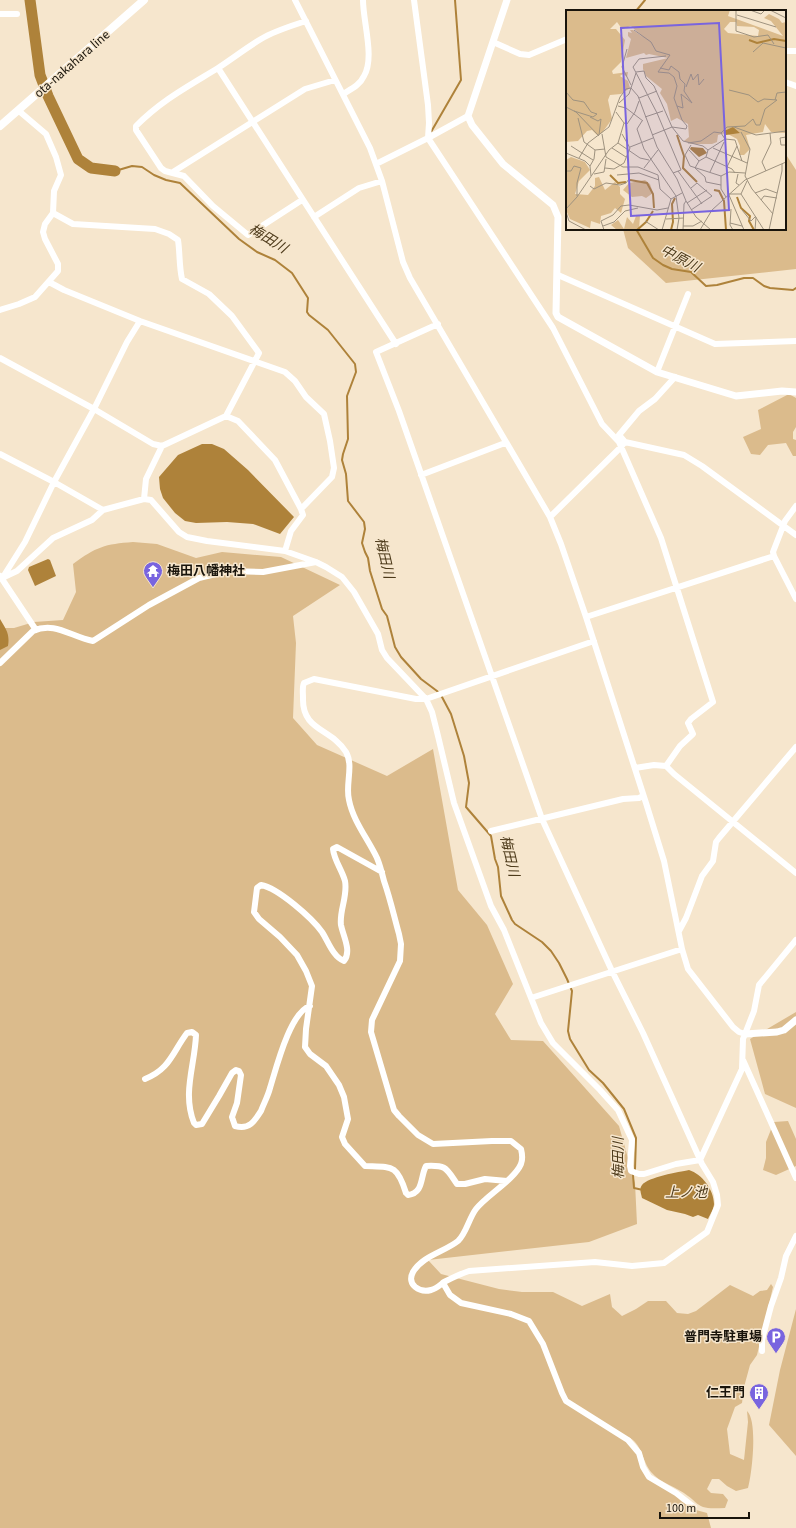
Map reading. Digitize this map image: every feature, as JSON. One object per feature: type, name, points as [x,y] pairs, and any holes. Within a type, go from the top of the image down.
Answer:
[{"type":"main road","name":"ota-nakahara line","points":[[0,126],[19,111],[144,0]]},
{"type":"street","points":[[295,0],[343,94],[376,164],[382,181],[403,262],[410,278],[550,517],[561,544],[594,641],[664,861],[682,949],[688,969],[733,1027],[739,1032],[745,1034],[776,1032],[784,1030],[796,1020]]},
{"type":"street","points":[[343,94],[358,84],[364,77],[367,70],[369,59],[363,0]]},
{"type":"street","points":[[414,0],[428,106],[428,138],[553,328],[602,424],[623,445],[684,455],[702,466],[796,535]]},
{"type":"street","points":[[376,164],[468,116],[507,0]]},
{"type":"street","points":[[0,14],[17,14]]},
{"type":"street","points":[[302,200],[248,235],[213,206],[184,176],[173,172],[165,172],[136,130],[136,126],[161,103],[189,84],[218,68],[262,38],[306,21]]},
{"type":"street","points":[[493,42],[520,54],[530,55],[566,39]]},
{"type":"street","points":[[218,68],[396,344]]},
{"type":"street","points":[[173,172],[305,89],[335,80]]},
{"type":"street","points":[[786,82],[796,86]]},
{"type":"street","points":[[0,310],[35,297],[58,270],[58,264],[43,232],[45,224],[52,213],[54,191],[61,175],[56,157],[46,134],[19,111]]},
{"type":"street","points":[[468,116],[472,125],[503,164],[554,205],[558,217],[558,275],[556,313],[561,319],[657,372],[736,396],[782,391],[796,392]]},
{"type":"street","points":[[314,217],[359,188],[382,181]]},
{"type":"street","points":[[0,358],[49,386],[94,409],[153,444],[162,446],[224,419],[256,362],[259,353],[242,327],[209,294],[182,279],[178,240],[169,234],[155,229],[73,224],[52,213]]},
{"type":"street","points":[[558,275],[715,344],[796,341]]},
{"type":"street","points":[[49,282],[64,290],[140,321],[285,372],[295,381],[306,397],[324,414],[334,468],[332,477],[301,509]]},
{"type":"street","points":[[657,372],[688,294]]},
{"type":"street","points":[[553,328],[561,319]]},
{"type":"street","points":[[1,577],[25,542],[54,482],[94,409],[127,342],[140,321]]},
{"type":"street","points":[[438,324],[376,352],[421,475],[492,675],[542,819],[612,971],[643,1033],[700,1160],[713,1182],[718,1195],[718,1205],[707,1232],[664,1263],[632,1266],[595,1262],[469,1271],[456,1276],[431,1291],[419,1290],[414,1287],[412,1282],[412,1274],[426,1260],[459,1240],[476,1209],[506,1181],[521,1164],[522,1154],[520,1148],[511,1141],[433,1144],[418,1135],[394,1110],[371,1032],[372,1020],[400,961],[401,944],[399,934],[378,859],[354,817],[348,799],[348,758],[346,753],[331,737],[308,720],[304,713],[303,686],[304,683],[314,679],[416,699],[426,698],[437,695],[492,675],[594,641]]},
{"type":"street","points":[[666,766],[680,746],[693,734],[688,723],[691,718],[713,702],[661,538],[619,435],[639,411],[655,399],[675,377]]},
{"type":"street","points":[[226,416],[238,421],[275,460],[301,509],[303,515],[291,531],[285,551]]},
{"type":"street","points":[[421,475],[506,443]]},
{"type":"street","points":[[550,517],[623,445]]},
{"type":"street","points":[[144,499],[146,479],[162,446]]},
{"type":"street","points":[[0,454],[54,482],[102,510]]},
{"type":"street","points":[[1,577],[17,571],[53,538],[92,520],[102,510],[144,499],[151,500],[179,532],[187,537],[285,551],[316,562],[335,572],[351,588],[378,634],[382,650],[387,658],[426,698],[432,712],[454,803],[491,906],[504,930],[541,1023],[553,1043],[618,1110],[632,1140],[630,1166],[633,1172],[644,1174],[676,1164],[700,1160]]},
{"type":"street","points":[[796,506],[785,521],[773,552],[796,599]]},
{"type":"street","points":[[586,617],[774,556]]},
{"type":"street","points":[[0,663],[33,631],[45,627],[55,628],[64,630],[84,640],[92,641],[148,605],[198,578],[228,571],[263,572],[316,562]]},
{"type":"street","points":[[1,577],[36,630]]},
{"type":"street","points":[[679,931],[686,918],[702,876],[713,862],[716,842],[796,747]]},
{"type":"street","points":[[635,768],[654,765],[666,766],[796,873]]},
{"type":"street","points":[[491,831],[623,799],[639,798],[643,796]]},
{"type":"street","points":[[382,872],[337,847],[333,849],[345,882],[345,902],[341,924],[347,945],[347,957],[344,961],[337,956],[321,931],[306,915],[267,886],[261,885],[257,888],[254,912],[259,919],[280,937],[297,955],[312,986],[305,1047],[310,1054],[326,1066],[339,1085],[344,1097],[348,1119],[342,1137],[345,1144],[365,1166],[393,1168],[400,1176],[408,1196],[413,1195],[418,1190],[426,1166],[442,1166],[450,1172],[457,1184],[485,1180],[506,1181]]},
{"type":"street","points":[[700,1160],[742,1069],[742,1044],[754,1011],[759,985],[796,940]]},
{"type":"street","points":[[531,998],[682,949]]},
{"type":"street","points":[[145,1078],[161,1071],[170,1061],[186,1033],[192,1032],[196,1036],[196,1046],[190,1077],[188,1100],[194,1123],[196,1125],[202,1124],[232,1073],[236,1070],[239,1071],[241,1075],[237,1103],[232,1117],[233,1122],[235,1126],[242,1128],[248,1127],[261,1111],[288,1033],[299,1016],[307,1007],[310,1006]]},
{"type":"street","points":[[743,1060],[796,1178]]},
{"type":"street","points":[[762,1351],[762,1340],[771,1306],[781,1278],[786,1256],[796,1236]]},
{"type":"street","points":[[443,1283],[450,1295],[461,1303],[511,1314],[529,1321],[543,1344],[566,1401],[628,1440],[639,1453],[643,1467],[649,1477],[676,1493],[694,1507]]},
{"type":"shaded area","points":[[786,155],[796,170],[796,269],[666,283],[628,248],[623,230],[786,230]]},
{"type":"shaded area","points":[[789,394],[796,398],[796,427],[793,432],[793,439],[796,440],[796,456],[793,456],[786,443],[768,445],[760,455],[751,454],[743,437],[761,429],[758,410]]},
{"type":"shaded area","points":[[133,542],[157,544],[196,558],[222,552],[281,557],[340,585],[293,616],[296,643],[293,718],[317,745],[387,776],[433,749],[458,890],[487,925],[513,984],[495,1014],[511,1040],[543,1041],[619,1126],[635,1183],[637,1224],[589,1242],[428,1260],[441,1274],[499,1289],[522,1292],[553,1292],[582,1306],[610,1294],[612,1307],[622,1316],[648,1301],[666,1301],[677,1313],[688,1314],[696,1311],[730,1285],[753,1296],[760,1291],[767,1290],[771,1284],[773,1287],[757,1355],[750,1365],[744,1387],[742,1403],[735,1407],[727,1429],[730,1454],[744,1460],[748,1422],[747,1411],[752,1425],[753,1436],[751,1471],[748,1488],[736,1491],[719,1479],[712,1479],[707,1489],[711,1493],[723,1494],[728,1500],[725,1508],[703,1507],[684,1493],[655,1476],[648,1468],[636,1443],[628,1437],[630,1445],[637,1454],[643,1471],[676,1495],[681,1501],[696,1510],[707,1513],[711,1528],[0,1528],[0,628],[14,628],[34,622],[63,620],[76,592],[73,564],[101,547]]},
{"type":"shaded area","points":[[796,1012],[796,1108],[765,1094],[750,1039]]},
{"type":"shaded area","points":[[788,1121],[796,1139],[796,1166],[776,1175],[763,1170],[766,1158],[766,1142],[774,1122]]},
{"type":"shaded area","points":[[796,1309],[796,1456],[769,1425],[780,1370]]},
{"type":"water","points":[[202,444],[212,444],[224,449],[248,470],[294,517],[280,534],[253,524],[227,522],[196,523],[185,521],[175,513],[163,498],[160,489],[159,477],[178,455]]},
{"type":"water","points":[[48,559],[50,560],[56,576],[35,586],[28,570],[29,567]]},
{"type":"water","points":[[0,619],[7,632],[8,646],[0,650]]},
{"type":"water","name":"上ノ池","points":[[689,1170],[703,1179],[712,1193],[714,1206],[708,1219],[698,1215],[693,1217],[667,1210],[642,1198],[640,1191],[645,1182],[664,1175]]},
{"type":"waterway","name":"梅田川","points":[[30,0],[40,75],[48,96],[78,159],[91,168],[115,171]]},
{"type":"waterway","points":[[431,132],[461,80],[455,0]]},
{"type":"waterway","name":"中原川","points":[[637,10],[645,0]]},
{"type":"waterway","name":"梅田川","points":[[115,171],[132,166],[142,167],[154,175],[166,180],[180,183],[239,239],[257,252],[275,260],[292,273],[308,298],[307,312],[309,315],[328,330],[355,364],[356,372],[347,396],[348,439],[342,460],[346,474],[348,501],[364,522],[365,529],[362,543],[368,558],[370,571],[382,609],[387,616],[395,647],[401,657],[421,679],[437,691],[451,714],[464,756],[469,783],[466,807],[491,836],[498,867],[501,896],[515,924],[542,942],[551,951],[567,979],[572,991],[568,1031],[570,1039],[589,1070],[603,1083],[624,1109],[636,1138],[635,1169],[633,1175],[634,1188],[643,1190]]},
{"type":"waterway","name":"中原川","points":[[637,230],[653,258],[672,269],[691,272],[706,286],[717,285],[744,278],[753,278],[764,286],[770,288],[793,290],[796,288]]},
{"type":"place","name":"梅田八幡神社","points":[[153,588]]},
{"type":"place","name":"普門寺駐車場","points":[[776,1354]]},
{"type":"place","name":"仁王門","points":[[759,1410]]}]
